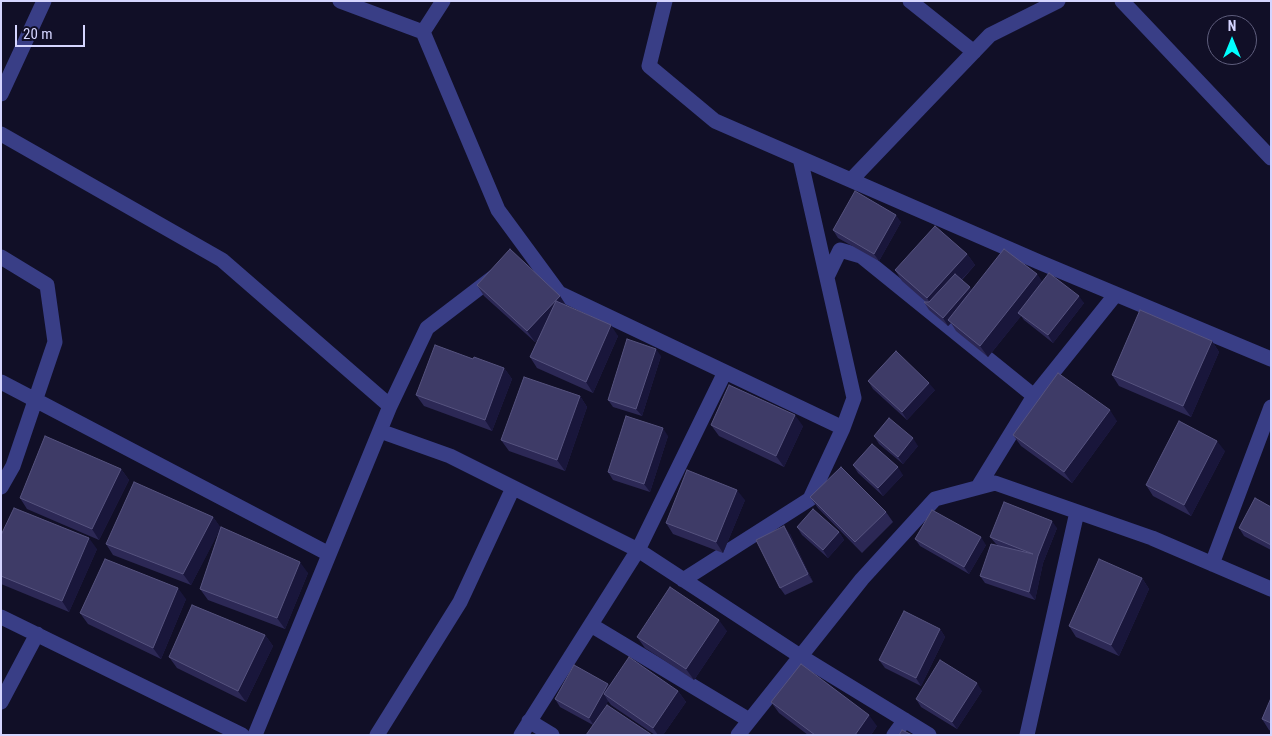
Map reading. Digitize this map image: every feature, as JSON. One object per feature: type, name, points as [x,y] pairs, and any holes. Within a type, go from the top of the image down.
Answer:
[{"type":"street","points":[[1,94],[44,1]]},
{"type":"street","points":[[340,1],[423,32],[498,210],[525,254],[559,293],[843,428]]},
{"type":"street","points":[[423,32],[443,1]]},
{"type":"street","points":[[665,1],[649,66],[715,121],[1271,359]]},
{"type":"street","points":[[910,1],[974,52]]},
{"type":"street","points":[[851,180],[990,35],[1058,1]]},
{"type":"street","points":[[1126,3],[1271,158]]},
{"type":"street","points":[[1,134],[222,260],[390,406]]},
{"type":"street","points":[[683,580],[810,499],[843,428],[854,398],[800,158]]},
{"type":"street","points":[[827,277],[840,250],[861,256],[1034,396]]},
{"type":"street","points":[[1,257],[47,285],[55,342],[12,466],[1,487]]},
{"type":"street","points":[[255,735],[390,406],[426,328],[505,269]]},
{"type":"street","points":[[978,487],[1034,396],[1116,294]]},
{"type":"street","points":[[521,735],[638,550],[724,372]]},
{"type":"street","points":[[1,382],[329,554]]},
{"type":"street","points":[[1212,564],[1271,407]]},
{"type":"street","points":[[380,431],[450,456],[638,550],[800,656],[929,735]]},
{"type":"street","points":[[738,735],[862,579],[935,499],[978,487],[995,483],[1152,538],[1271,589]]},
{"type":"street","points":[[377,735],[460,602],[513,488]]},
{"type":"street","points":[[1026,735],[1077,512]]},
{"type":"street","points":[[1,617],[242,735]]},
{"type":"street","points":[[591,625],[750,720]]},
{"type":"street","points":[[1,702],[38,634]]},
{"type":"street","points":[[894,735],[906,720]]},
{"type":"street","points":[[529,721],[552,735]]},
{"type":"building","points":[[855,191],[896,215],[874,254],[833,230]]},
{"type":"building","points":[[935,226],[967,254],[927,298],[895,270]]},
{"type":"building","points":[[510,249],[560,296],[527,331],[477,285]]},
{"type":"building","points":[[1004,249],[1037,274],[980,346],[948,320]]},
{"type":"building","points":[[1049,273],[1079,296],[1048,335],[1018,313]]},
{"type":"building","points":[[955,274],[970,287],[943,318],[924,302],[929,302]]},
{"type":"building","points":[[556,301],[611,325],[586,382],[530,357]]},
{"type":"building","points":[[1140,310],[1212,341],[1183,406],[1112,375]]},
{"type":"building","points":[[627,339],[656,349],[636,409],[608,400]]},
{"type":"building","points":[[435,345],[504,368],[485,420],[416,395]]},
{"type":"building","points":[[896,351],[929,383],[902,412],[868,381]]},
{"type":"building","points":[[1058,373],[1110,410],[1064,472],[1013,435]]},
{"type":"building","points":[[524,377],[580,396],[557,460],[501,440]]},
{"type":"building","points":[[729,385],[795,415],[776,456],[711,425]]},
{"type":"building","points":[[626,416],[663,428],[644,484],[608,472]]},
{"type":"building","points":[[889,418],[913,438],[898,457],[874,436]]},
{"type":"building","points":[[1179,421],[1217,441],[1184,505],[1146,485]]},
{"type":"building","points":[[45,436],[121,469],[92,529],[20,498]]},
{"type":"building","points":[[872,444],[898,467],[878,488],[853,465]]},
{"type":"building","points":[[841,467],[886,512],[855,542],[810,497]]},
{"type":"building","points":[[687,470],[737,490],[716,542],[666,523]]},
{"type":"building","points":[[134,482],[213,517],[183,574],[106,544]]},
{"type":"building","points":[[1255,498],[1271,507],[1271,545],[1239,528]]},
{"type":"building","points":[[1004,502],[1052,521],[1038,556],[1029,592],[980,576],[991,544],[1033,554],[990,537]]},
{"type":"building","points":[[14,508],[89,538],[62,601],[1,576],[1,535]]},
{"type":"building","points":[[813,509],[839,532],[823,550],[797,527]]},
{"type":"building","points":[[932,510],[981,537],[964,567],[915,539]]},
{"type":"building","points":[[784,526],[808,574],[780,588],[756,540]]},
{"type":"building","points":[[221,527],[300,562],[277,618],[200,589]]},
{"type":"building","points":[[105,559],[178,588],[153,648],[80,613]]},
{"type":"building","points":[[1099,559],[1142,578],[1111,645],[1069,626]]},
{"type":"building","points":[[670,587],[719,620],[686,669],[637,637]]},
{"type":"building","points":[[192,605],[265,635],[238,691],[169,657]]},
{"type":"building","points":[[904,611],[940,629],[916,678],[879,660]]},
{"type":"building","points":[[629,657],[678,691],[653,728],[604,694]]},
{"type":"building","points":[[940,660],[977,683],[952,722],[916,699]]},
{"type":"building","points":[[801,664],[869,715],[855,735],[815,735],[771,702]]},
{"type":"building","points":[[574,665],[608,684],[589,718],[555,699]]},
{"type":"building","points":[[1271,698],[1271,723],[1262,719]]},
{"type":"building","points":[[607,705],[652,735],[586,735]]},
{"type":"building","points":[[902,730],[912,735],[899,735]]}]
